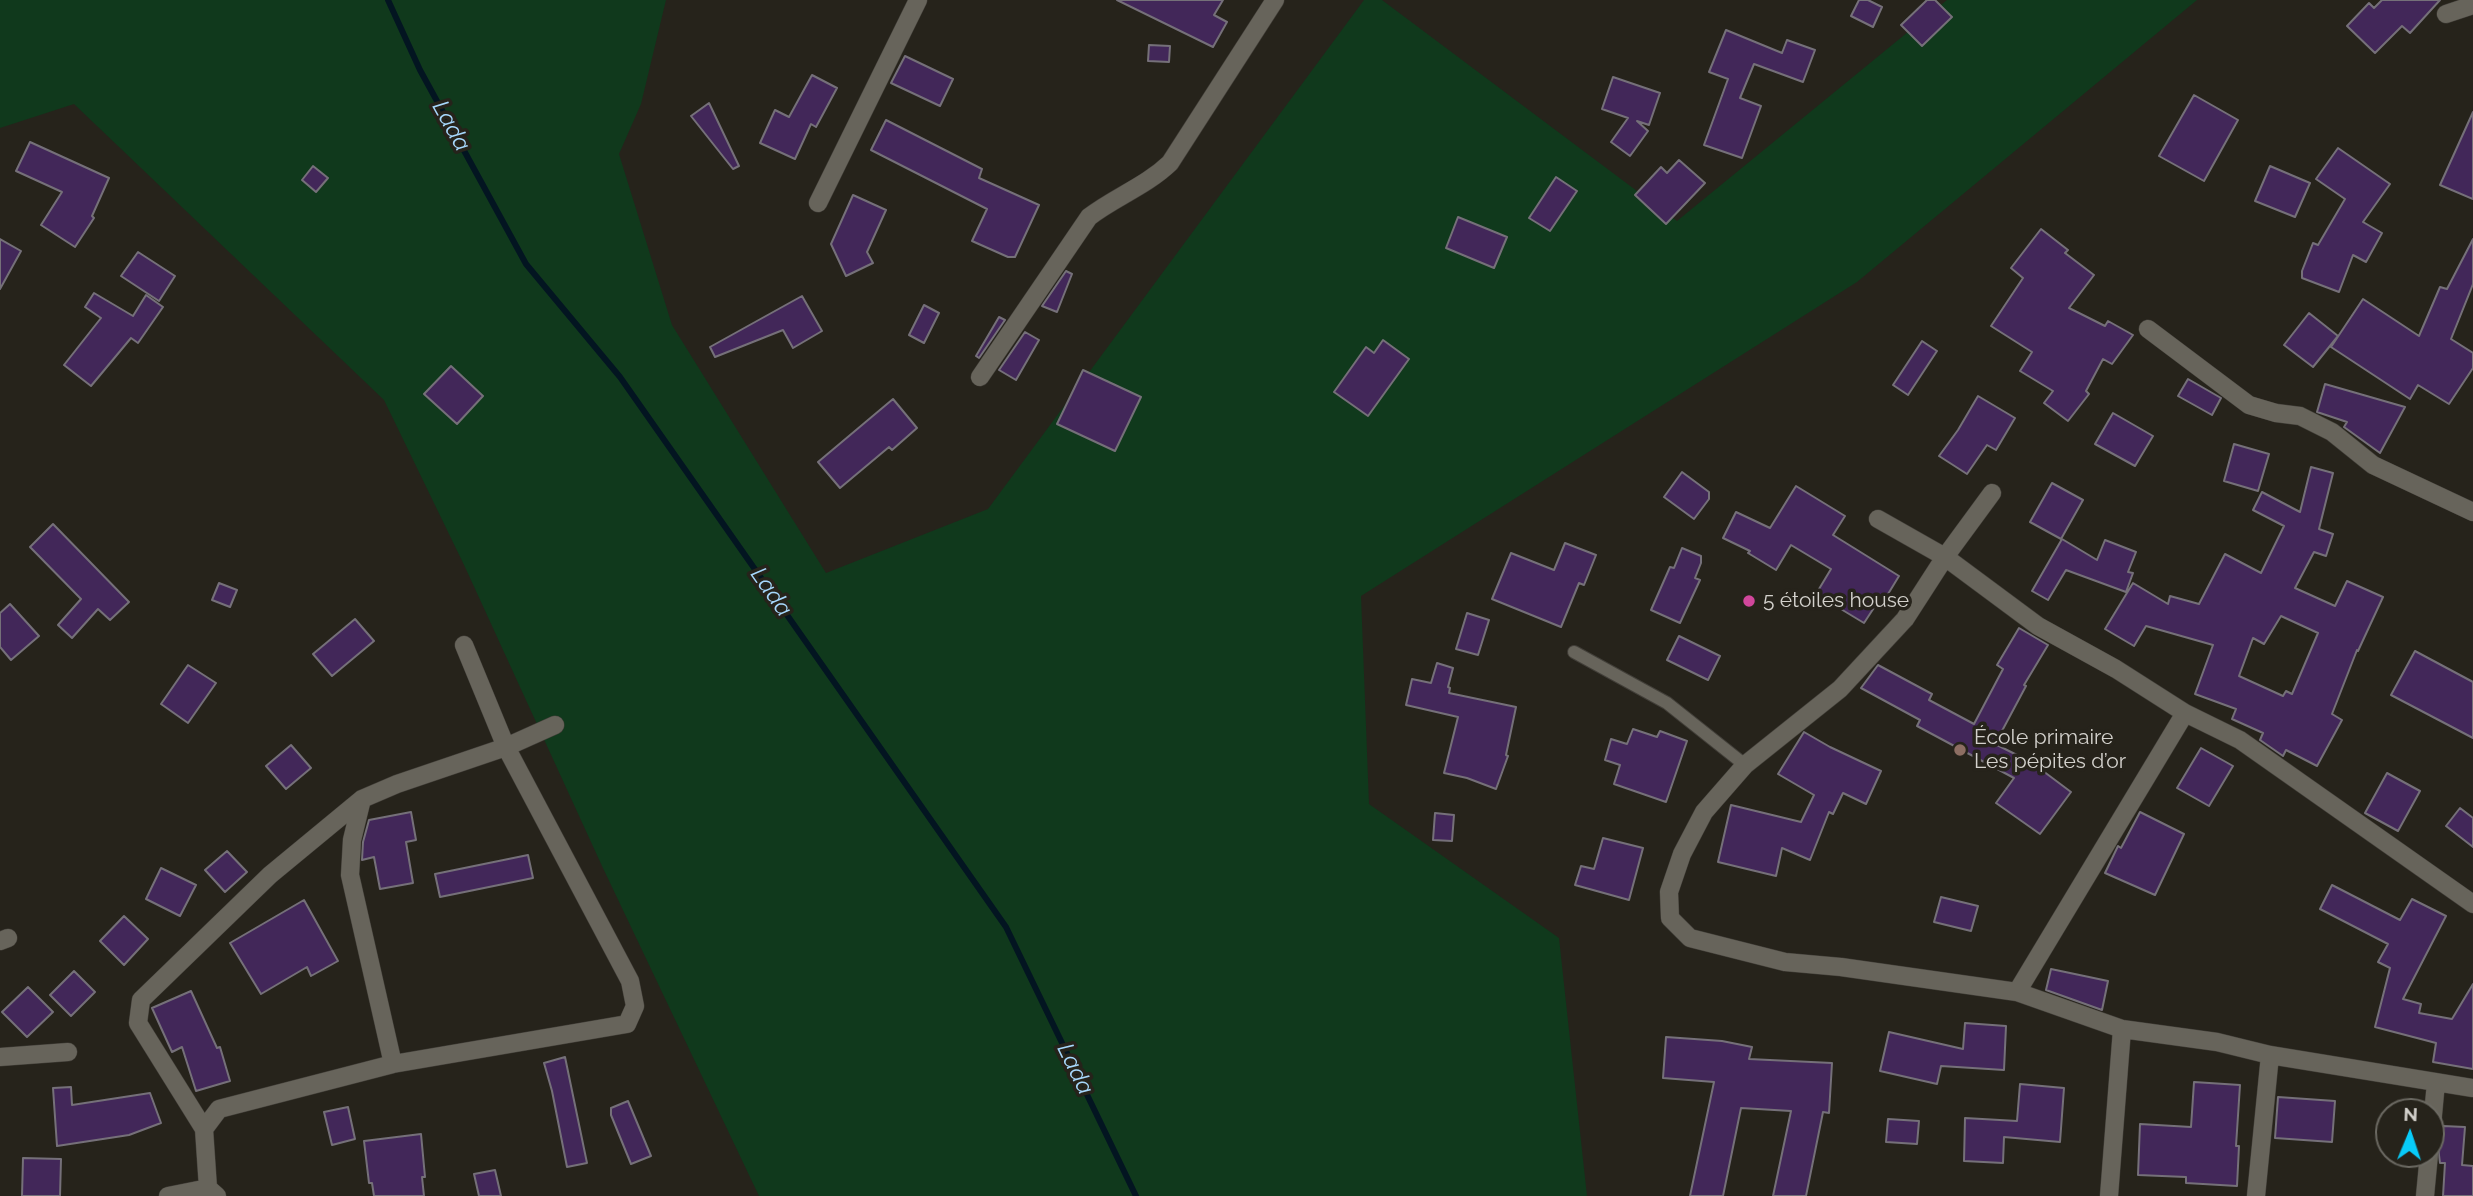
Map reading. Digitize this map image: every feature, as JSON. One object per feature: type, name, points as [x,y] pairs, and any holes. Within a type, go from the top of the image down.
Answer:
[{"type":"street","points":[[818,203],[918,0]]},
{"type":"street","points":[[980,377],[1089,218],[1108,203],[1152,180],[1170,163],[1275,0]]},
{"type":"street","points":[[2446,14],[2473,5]]},
{"type":"street","points":[[2148,329],[2249,405],[2276,413],[2300,416],[2332,432],[2374,465],[2473,512]]},
{"type":"street","points":[[1992,493],[1945,557],[1905,619],[1840,689],[1745,765],[1704,812],[1682,854],[1669,892],[1670,918],[1690,938],[1785,962],[1841,967],[2017,992],[2122,1028],[2217,1042],[2270,1055],[2473,1088]]},
{"type":"street","points":[[1878,519],[1945,557],[2038,626],[2116,668],[2185,713],[2240,740],[2473,904]]},
{"type":"street","points":[[204,1129],[219,1109],[393,1064],[627,1024],[635,1006],[630,981],[506,747],[464,645]]},
{"type":"street","points":[[2017,992],[2185,713]]},
{"type":"street","points":[[168,1196],[212,1192],[204,1129],[138,1023],[141,1000],[270,875],[362,799],[397,784],[506,747],[555,725]]},
{"type":"street","points":[[362,799],[352,840],[350,875],[393,1064]]},
{"type":"street","points":[[2109,1196],[2122,1028]]},
{"type":"street","points":[[0,1056],[68,1052]]},
{"type":"street","points":[[2256,1196],[2270,1055]]},
{"type":"street","points":[[2435,1098],[2436,1082]]},
{"type":"street","points":[[2425,1196],[2428,1168]]},
{"type":"lane","points":[[1574,653],[1667,703],[1745,765]]},
{"type":"green space","points":[[0,0],[666,0],[641,104],[619,154],[672,325],[826,573],[988,509],[1364,0],[1382,0],[1677,221],[1947,0],[2197,0],[1857,282],[1361,596],[1369,804],[1559,938],[1587,1196],[759,1196],[602,866],[465,567],[384,400],[74,104],[0,128]]},
{"type":"building","points":[[1117,0],[1223,0],[1214,15],[1227,22],[1213,47]]},
{"type":"building","points":[[1859,0],[1868,0],[1882,7],[1873,27],[1851,16]]},
{"type":"building","points":[[1927,0],[1935,0],[1952,17],[1922,46],[1901,25]]},
{"type":"building","points":[[2382,0],[2440,0],[2410,33],[2402,26],[2375,53],[2347,26],[2369,3],[2374,8]]},
{"type":"building","points":[[1726,30],[1782,53],[1787,40],[1815,50],[1803,82],[1754,64],[1740,98],[1761,106],[1742,158],[1704,145],[1728,79],[1709,72]]},
{"type":"building","points":[[1149,45],[1170,46],[1169,62],[1148,61]]},
{"type":"building","points":[[905,56],[953,79],[940,106],[891,83]]},
{"type":"building","points":[[812,75],[837,88],[816,127],[811,124],[795,159],[760,143],[775,110],[789,117]]},
{"type":"building","points":[[1613,77],[1660,93],[1649,125],[1637,121],[1648,131],[1630,156],[1611,142],[1628,118],[1602,109]]},
{"type":"building","points":[[2194,95],[2238,120],[2204,181],[2159,156]]},
{"type":"building","points":[[709,103],[739,166],[733,169],[691,116]]},
{"type":"building","points":[[2473,112],[2473,199],[2440,185]]},
{"type":"building","points":[[886,120],[982,169],[979,178],[1039,205],[1015,257],[1008,257],[972,241],[987,209],[871,150]]},
{"type":"building","points":[[30,142],[109,178],[92,216],[94,218],[75,247],[41,225],[62,192],[16,171]]},
{"type":"building","points":[[2338,148],[2390,184],[2363,222],[2382,233],[2366,262],[2353,255],[2339,292],[2302,278],[2313,243],[2318,245],[2345,199],[2316,179]]},
{"type":"building","points":[[1679,160],[1705,183],[1666,224],[1635,195],[1661,167],[1667,173]]},
{"type":"building","points":[[313,166],[328,178],[316,192],[302,180]]},
{"type":"building","points":[[2270,166],[2310,183],[2295,217],[2255,201]]},
{"type":"building","points":[[1556,177],[1577,191],[1550,231],[1529,218]]},
{"type":"building","points":[[853,195],[886,210],[867,252],[873,263],[846,276],[831,244]]},
{"type":"building","points":[[1458,217],[1507,237],[1494,268],[1446,248]]},
{"type":"building","points":[[2041,229],[2068,250],[2065,253],[2094,275],[2069,308],[2105,326],[2108,321],[2133,335],[2112,364],[2103,359],[2086,391],[2089,394],[2068,421],[2044,403],[2053,391],[2020,371],[2032,352],[1991,326],[2023,278],[2011,268]]},
{"type":"building","points":[[0,239],[21,251],[0,289]]},
{"type":"building","points":[[2473,239],[2473,284],[2451,339],[2473,353],[2473,368],[2449,404],[2418,385],[2410,399],[2331,347],[2363,299],[2419,336],[2440,287],[2447,289]]},
{"type":"building","points":[[138,252],[175,276],[159,301],[121,276]]},
{"type":"building","points":[[1066,271],[1072,274],[1057,312],[1042,306]]},
{"type":"building","points":[[94,293],[133,316],[146,295],[163,307],[138,343],[131,338],[91,386],[64,365],[101,318],[85,307]]},
{"type":"building","points":[[802,296],[822,331],[793,348],[783,330],[715,357],[710,347]]},
{"type":"building","points":[[924,305],[939,313],[924,343],[909,335]]},
{"type":"building","points":[[2309,313],[2338,336],[2313,367],[2284,345]]},
{"type":"building","points":[[999,317],[1005,320],[979,358],[976,356]]},
{"type":"building","points":[[1025,332],[1039,340],[1016,380],[999,370]]},
{"type":"building","points":[[1383,340],[1409,359],[1368,416],[1334,392],[1366,347],[1374,353]]},
{"type":"building","points":[[1922,341],[1937,351],[1908,395],[1893,385]]},
{"type":"building","points":[[451,366],[483,396],[457,424],[424,394]]},
{"type":"building","points":[[1083,370],[1141,397],[1115,451],[1057,424]]},
{"type":"building","points":[[2188,379],[2221,398],[2212,415],[2178,396]]},
{"type":"building","points":[[2325,384],[2405,407],[2380,453],[2344,427],[2347,422],[2317,412]]},
{"type":"building","points":[[1978,396],[2015,418],[1996,450],[1987,445],[1967,474],[1939,456]]},
{"type":"building","points":[[893,399],[917,428],[892,450],[889,447],[840,488],[818,462]]},
{"type":"building","points":[[2113,413],[2153,436],[2135,466],[2095,444]]},
{"type":"building","points":[[2234,444],[2269,454],[2258,491],[2224,481]]},
{"type":"building","points":[[2311,467],[2333,473],[2319,529],[2333,534],[2326,556],[2314,552],[2295,588],[2335,606],[2347,581],[2383,597],[2357,650],[2332,714],[2342,720],[2317,766],[2286,750],[2283,756],[2260,740],[2263,733],[2232,719],[2236,709],[2195,694],[2213,645],[2146,626],[2134,646],[2105,629],[2133,583],[2168,604],[2170,596],[2199,604],[2225,554],[2261,573],[2284,526],[2253,510],[2262,492],[2300,512]],"holes":[[[2281,616],[2318,633],[2292,694],[2286,691],[2283,696],[2239,676],[2253,638],[2264,644]]]},
{"type":"building","points":[[1682,472],[1709,492],[1709,499],[1694,519],[1664,497]]},
{"type":"building","points":[[2052,483],[2083,500],[2061,539],[2030,522]]},
{"type":"building","points":[[1796,486],[1845,516],[1833,535],[1899,576],[1885,599],[1881,597],[1864,623],[1816,594],[1831,569],[1791,545],[1776,570],[1748,553],[1750,551],[1723,538],[1736,512],[1770,528]]},
{"type":"building","points":[[53,524],[129,602],[110,620],[98,609],[72,638],[58,625],[81,599],[30,547]]},
{"type":"building","points":[[2062,539],[2097,560],[2105,540],[2136,552],[2128,572],[2133,573],[2126,592],[2066,570],[2048,600],[2032,591]]},
{"type":"building","points":[[1565,543],[1596,555],[1584,585],[1579,583],[1561,627],[1492,599],[1511,553],[1554,570]]},
{"type":"building","points":[[1682,548],[1701,556],[1701,563],[1695,578],[1700,580],[1680,623],[1651,610],[1670,567],[1674,568]]},
{"type":"building","points":[[219,583],[237,590],[230,607],[212,600]]},
{"type":"building","points":[[10,604],[39,636],[11,660],[0,647],[0,613]]},
{"type":"building","points":[[1467,613],[1489,620],[1478,655],[1456,649]]},
{"type":"building","points":[[355,619],[374,641],[332,676],[313,654]]},
{"type":"building","points":[[2019,628],[2048,645],[2024,685],[2026,686],[1995,744],[2031,762],[2071,792],[2040,834],[1996,803],[2014,778],[1917,726],[1920,720],[1861,688],[1878,665],[1932,694],[1929,700],[1974,724],[2003,669],[1997,665]]},
{"type":"building","points":[[1679,636],[1720,656],[1708,680],[1667,660]]},
{"type":"building","points":[[2415,651],[2473,682],[2473,738],[2391,695]]},
{"type":"building","points":[[1437,663],[1453,668],[1449,693],[1516,707],[1506,755],[1508,756],[1496,789],[1444,773],[1458,717],[1406,705],[1412,679],[1431,683]]},
{"type":"building","points":[[188,665],[216,683],[188,723],[161,704]]},
{"type":"building","points":[[1633,729],[1657,737],[1660,731],[1687,741],[1666,802],[1614,784],[1620,765],[1605,760],[1611,739],[1627,744]]},
{"type":"building","points":[[1804,732],[1881,771],[1866,804],[1843,793],[1833,814],[1829,812],[1810,860],[1782,848],[1776,876],[1718,862],[1731,805],[1801,822],[1814,795],[1778,774]]},
{"type":"building","points":[[291,745],[311,768],[286,789],[266,766]]},
{"type":"building","points":[[2201,748],[2233,766],[2209,806],[2177,788]]},
{"type":"building","points":[[2387,773],[2420,791],[2398,831],[2365,813]]},
{"type":"building","points":[[2460,808],[2473,818],[2473,847],[2446,826]]},
{"type":"building","points":[[411,812],[416,840],[406,842],[413,883],[380,889],[374,857],[362,860],[363,842],[369,820]]},
{"type":"building","points":[[2140,812],[2184,834],[2155,895],[2105,873],[2118,846],[2121,848]]},
{"type":"building","points":[[1435,813],[1454,815],[1452,841],[1433,840]]},
{"type":"building","points":[[1603,838],[1643,848],[1629,900],[1575,885],[1581,866],[1594,869]]},
{"type":"building","points":[[227,851],[247,872],[225,892],[205,870]]},
{"type":"building","points":[[528,855],[533,878],[440,897],[435,874]]},
{"type":"building","points":[[161,868],[196,885],[180,916],[146,899]]},
{"type":"building","points":[[2332,885],[2400,920],[2412,899],[2446,916],[2403,999],[2421,1004],[2419,1013],[2452,1019],[2473,984],[2473,1069],[2433,1062],[2436,1043],[2375,1027],[2390,968],[2378,962],[2388,944],[2320,909]]},
{"type":"building","points":[[1941,897],[1978,906],[1971,931],[1934,922]]},
{"type":"building","points":[[304,900],[338,961],[311,976],[307,967],[261,994],[230,943]]},
{"type":"building","points":[[124,916],[148,939],[124,965],[100,941]]},
{"type":"building","points":[[2051,969],[2108,981],[2102,1010],[2046,990]]},
{"type":"building","points":[[74,971],[95,992],[71,1016],[50,995]]},
{"type":"building","points":[[28,987],[53,1012],[27,1037],[2,1012]]},
{"type":"building","points":[[191,991],[217,1048],[220,1047],[230,1081],[196,1091],[182,1047],[172,1052],[152,1008]]},
{"type":"building","points":[[1965,1023],[2006,1026],[2004,1070],[1941,1066],[1937,1084],[1880,1071],[1889,1032],[1963,1049]]},
{"type":"building","points":[[1666,1037],[1722,1041],[1752,1047],[1749,1059],[1832,1063],[1829,1113],[1823,1112],[1806,1196],[1773,1196],[1791,1111],[1741,1108],[1723,1196],[1690,1196],[1714,1082],[1663,1078]]},
{"type":"building","points":[[565,1057],[587,1163],[567,1167],[544,1063]]},
{"type":"building","points":[[2194,1082],[2240,1085],[2236,1146],[2239,1146],[2237,1186],[2186,1183],[2186,1177],[2138,1175],[2140,1124],[2191,1127]]},
{"type":"building","points":[[2020,1084],[2064,1088],[2060,1142],[2004,1137],[2003,1163],[1964,1161],[1965,1118],[2017,1121]]},
{"type":"building","points":[[71,1087],[72,1105],[150,1093],[161,1123],[129,1135],[57,1146],[53,1088]]},
{"type":"building","points":[[2278,1097],[2335,1101],[2332,1142],[2275,1138]]},
{"type":"building","points":[[628,1101],[651,1156],[631,1164],[611,1115],[611,1108]]},
{"type":"building","points":[[348,1107],[355,1139],[332,1145],[324,1112]]},
{"type":"building","points":[[1888,1119],[1919,1121],[1917,1144],[1886,1142]]},
{"type":"building","points":[[2445,1126],[2465,1127],[2462,1165],[2473,1166],[2473,1196],[2443,1196]]},
{"type":"building","points":[[421,1134],[424,1196],[374,1196],[372,1183],[369,1183],[364,1141]]},
{"type":"building","points":[[23,1158],[61,1159],[60,1196],[22,1196]]},
{"type":"building","points":[[495,1170],[501,1196],[479,1196],[474,1174]]},
{"type":"waterway","name":"Lada","points":[[388,0],[420,70],[526,264],[620,377],[1006,927],[1136,1196]]},
{"type":"place","name":"5 étoiles house","points":[[1749,601]]},
{"type":"place","name":"École primaire Les pépites d’or","points":[[1960,750]]}]
